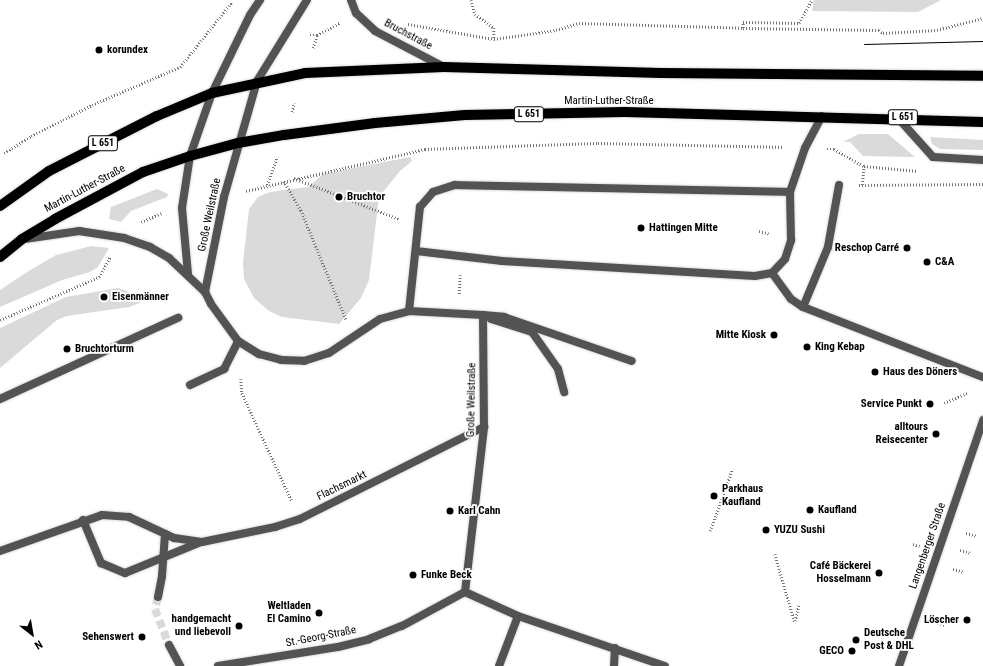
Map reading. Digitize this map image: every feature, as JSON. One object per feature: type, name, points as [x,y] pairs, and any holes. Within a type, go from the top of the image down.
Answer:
[{"type":"main road","name":"L 651","points":[[0,206],[48,171],[157,116],[212,93],[257,81],[305,73],[444,67],[661,73],[983,76]]},
{"type":"main road","name":"Martin-Luther-Straße","points":[[0,257],[22,239],[143,172],[190,156],[238,143],[375,123],[465,115],[625,112],[897,117],[983,122]]},
{"type":"street","points":[[190,156],[212,93],[250,15],[260,0]]},
{"type":"street","points":[[238,143],[257,81],[307,0]]},
{"type":"street","name":"Bruchstraße","points":[[351,0],[356,13],[375,31],[444,67]]},
{"type":"street","points":[[416,251],[510,261],[755,276],[772,273],[785,259],[791,240],[790,192],[805,148],[822,116]]},
{"type":"street","points":[[897,117],[933,157],[983,160]]},
{"type":"street","name":"Große Weilstraße","points":[[205,292],[238,143]]},
{"type":"street","name":"Große Weilstraße","points":[[188,274],[182,208],[190,156]]},
{"type":"street","points":[[408,311],[420,207],[432,192],[455,185],[790,192]]},
{"type":"street","points":[[803,307],[828,247],[838,185]]},
{"type":"street","points":[[22,239],[79,231],[124,238],[150,247],[188,274],[205,292],[210,304],[238,340],[259,354],[281,360],[304,361],[329,353],[357,336],[380,319],[408,311],[504,317],[632,361]]},
{"type":"street","points":[[772,273],[791,299],[803,307],[983,377]]},
{"type":"street","points":[[483,315],[532,332],[558,368],[564,392]]},
{"type":"street","name":"Große Weilstraße","points":[[465,592],[484,427],[483,315]]},
{"type":"street","points":[[0,399],[178,318]]},
{"type":"street","points":[[190,385],[224,369],[238,340]]},
{"type":"street","name":"Langenberger Straße","points":[[899,666],[983,420]]},
{"type":"street","name":"Flachsmarkt","points":[[83,520],[101,563],[125,573],[202,542],[275,527],[300,519],[484,427]]},
{"type":"street","name":"Flachsmarkt","points":[[0,551],[83,520],[102,515],[118,515],[184,541],[202,542]]},
{"type":"street","points":[[158,597],[164,558],[165,534]]},
{"type":"street","points":[[465,592],[518,616],[664,666]]},
{"type":"street","name":"St.-Georg-Straße","points":[[218,666],[338,647],[369,639],[402,626],[465,592]]},
{"type":"street","points":[[499,666],[518,616]]},
{"type":"street","points":[[169,645],[180,666]]},
{"type":"street","points":[[614,666],[615,648]]},
{"type":"path","points":[[471,0],[475,14],[494,28],[494,39]]},
{"type":"path","points":[[743,28],[743,22],[799,23],[812,0]]},
{"type":"path","points":[[4,154],[31,136],[92,105],[180,67],[232,3]]},
{"type":"path","points":[[400,22],[494,39],[556,30],[579,23],[878,30],[883,33],[937,30],[983,18]]},
{"type":"path","points":[[302,34],[317,34],[344,21]]},
{"type":"path","points":[[313,48],[317,34]]},
{"type":"path","points":[[290,117],[294,103]]},
{"type":"path","points":[[243,192],[294,178],[425,149],[598,143],[834,149],[864,166],[920,171]]},
{"type":"path","points":[[267,185],[277,157]]},
{"type":"path","points":[[862,185],[864,166]]},
{"type":"path","points":[[294,178],[375,211]]},
{"type":"path","points":[[284,181],[301,210],[343,313],[357,336]]},
{"type":"path","points":[[838,185],[983,184]]},
{"type":"path","points":[[134,226],[167,211]]},
{"type":"path","points":[[0,320],[99,277],[114,250]]},
{"type":"path","points":[[241,378],[242,393],[300,519]]},
{"type":"path","points":[[944,403],[970,392]]},
{"type":"path","points":[[710,531],[732,470]]},
{"type":"path","points":[[775,554],[795,623],[799,604]]},
{"type":"shaded area","points":[[814,0],[941,0],[918,12],[812,11]]},
{"type":"shaded area","points":[[859,134],[888,134],[915,157],[863,156],[850,142],[843,142]]},
{"type":"shaded area","points":[[930,137],[983,140],[983,150],[940,149],[932,144]]},
{"type":"shaded area","points":[[410,157],[412,161],[400,171],[379,197],[369,280],[361,298],[339,324],[282,317],[269,311],[254,298],[244,279],[243,263],[249,209],[258,197],[270,192],[308,187],[323,174]]},
{"type":"shaded area","points":[[157,189],[168,194],[167,197],[131,211],[121,222],[109,219],[111,207]]},
{"type":"shaded area","points":[[91,246],[109,248],[98,267],[90,272],[62,280],[0,307],[0,290],[56,255]]},
{"type":"shaded area","points":[[118,288],[150,299],[129,307],[67,316],[57,320],[0,368],[0,328],[66,297]]},
{"type":"tunnel","points":[[158,597],[155,609],[169,645]]},
{"type":"tram line","points":[[864,44],[983,41]]},
{"type":"place","name":"korundex","points":[[99,50]]},
{"type":"place","name":"Bruchtor","points":[[339,197]]},
{"type":"place","name":"Hattingen Mitte","points":[[641,228]]},
{"type":"place","name":"Reschop Carré","points":[[907,248]]},
{"type":"place","name":"C&A","points":[[927,262]]},
{"type":"place","name":"Eisenmänner","points":[[104,297]]},
{"type":"place","name":"Mitte Kiosk","points":[[774,335]]},
{"type":"place","name":"King Kebap","points":[[807,347]]},
{"type":"place","name":"Bruchtorturm","points":[[67,349]]},
{"type":"place","name":"Haus des Döners","points":[[875,372]]},
{"type":"place","name":"Service Punkt","points":[[930,404]]},
{"type":"place","name":"alltours Reisecenter","points":[[936,434]]},
{"type":"place","name":"Parkhaus Kaufland","points":[[714,496]]},
{"type":"place","name":"Kaufland","points":[[810,510]]},
{"type":"place","name":"Karl Cahn","points":[[450,511]]},
{"type":"place","name":"YUZU Sushi","points":[[766,530]]},
{"type":"place","name":"Café Bäckerei Hosselmann","points":[[879,573]]},
{"type":"place","name":"Funke Beck","points":[[413,575]]},
{"type":"place","name":"Weltladen El Camino","points":[[319,613]]},
{"type":"place","name":"Löscher","points":[[967,620]]},
{"type":"place","name":"handgemacht und liebevoll","points":[[239,626]]},
{"type":"place","name":"Sehenswert","points":[[142,637]]},
{"type":"place","name":"Deutsche Post & DHL","points":[[856,640]]},
{"type":"place","name":"GECO","points":[[852,651]]}]
